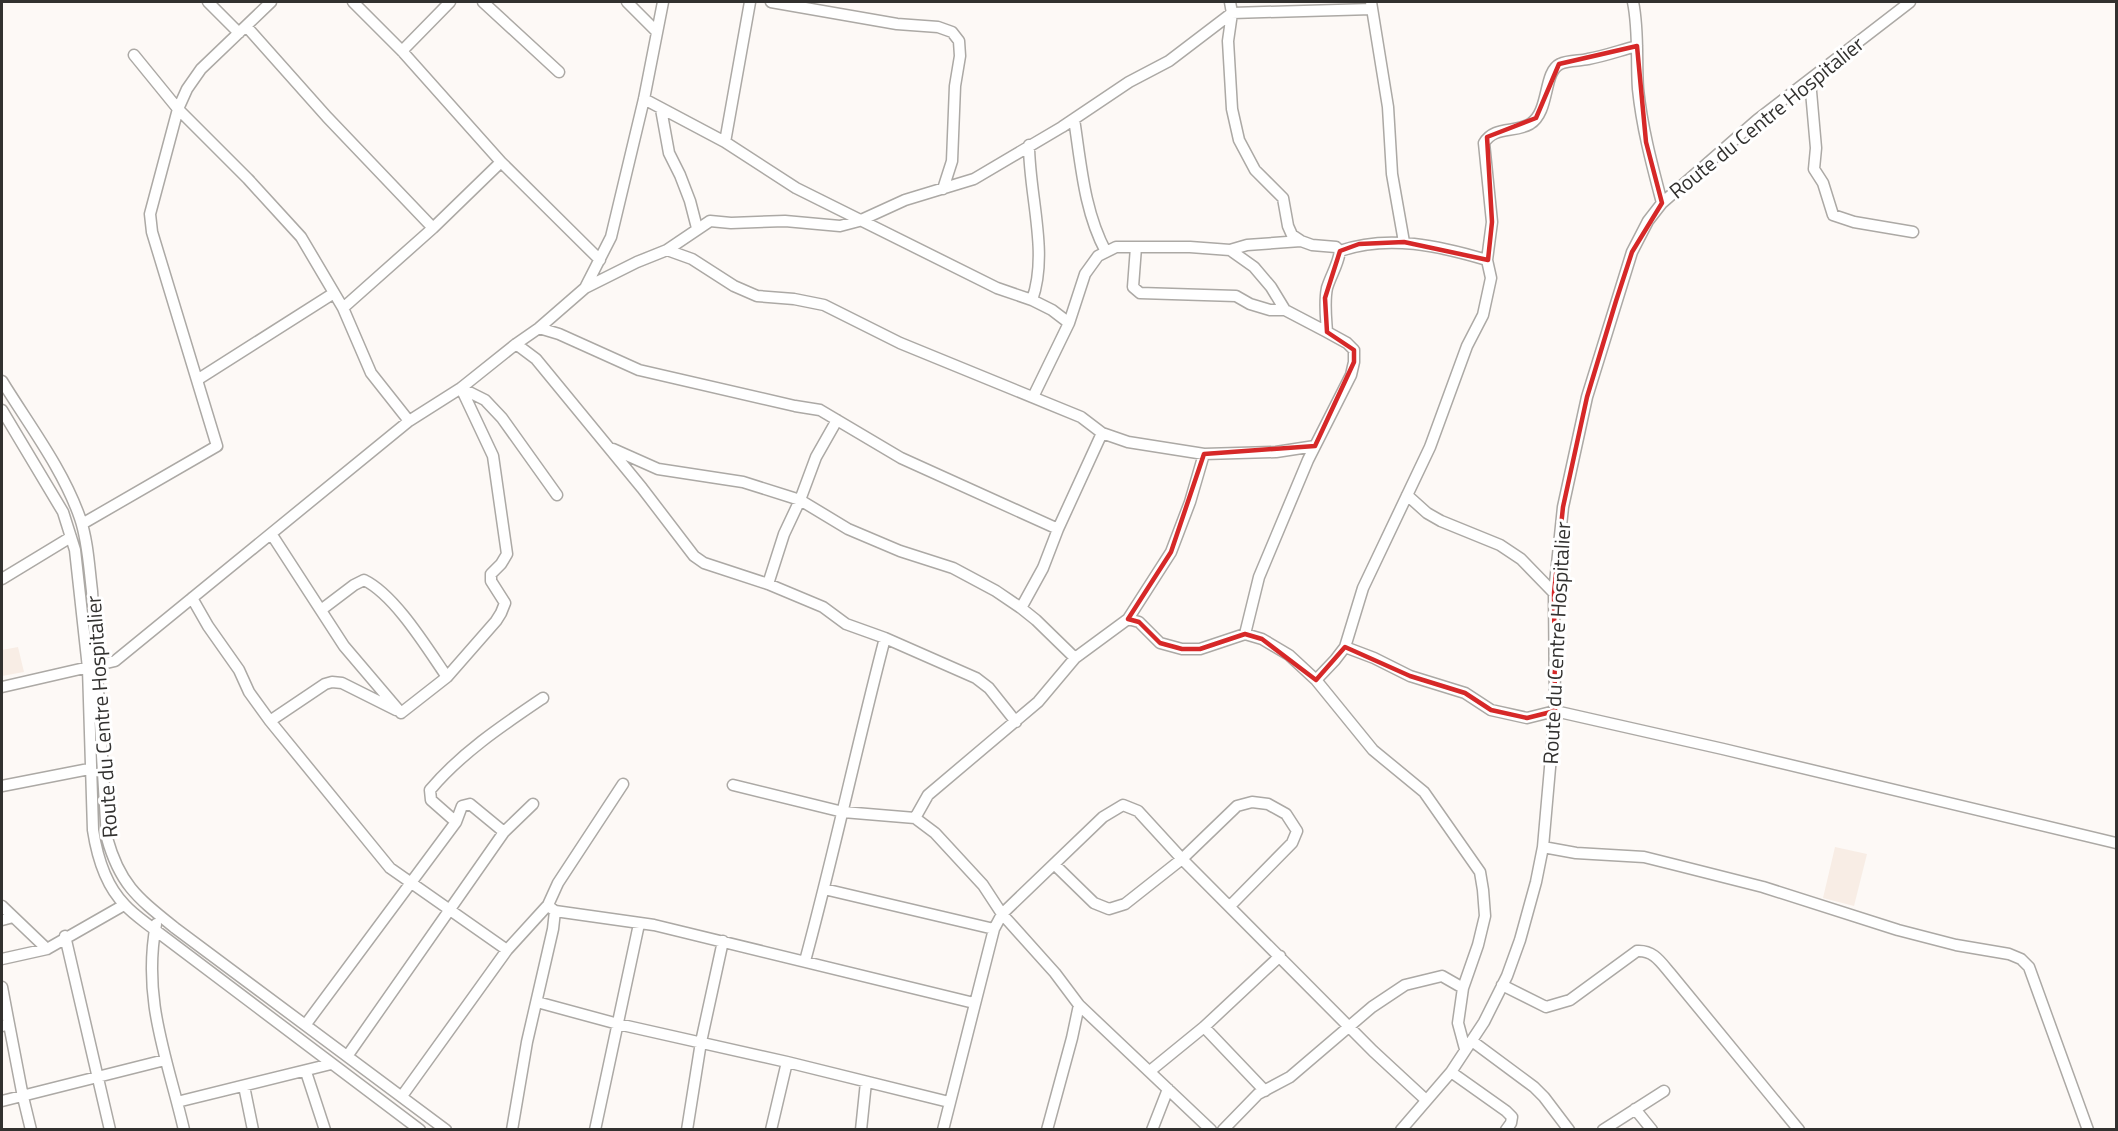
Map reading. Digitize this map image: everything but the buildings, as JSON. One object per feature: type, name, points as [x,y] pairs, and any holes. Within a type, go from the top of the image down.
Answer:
[{"type":"street","points":[[208,2],[242,29],[433,228]]},
{"type":"street","points":[[82,524],[217,446],[150,223],[150,214],[178,109],[187,89],[201,69],[271,2]]},
{"type":"street","points":[[353,2],[402,51],[501,162],[600,261]]},
{"type":"street","points":[[402,51],[450,2]]},
{"type":"street","points":[[483,2],[559,72]]},
{"type":"street","points":[[627,2],[656,31]]},
{"type":"street","points":[[585,288],[611,237],[644,99],[663,2]]},
{"type":"street","points":[[725,142],[750,2]]},
{"type":"street","points":[[771,2],[821,6],[897,24],[938,27],[952,32],[959,40],[960,56],[955,86],[952,161],[944,189]]},
{"type":"street","points":[[1633,2],[1637,21],[1638,89],[1646,142],[1662,202]]},
{"type":"street","name":"Route du Centre Hospitalier","points":[[1401,1130],[1451,1072],[1469,1045],[1502,986],[1520,940],[1543,847],[1556,711],[1554,593],[1563,507],[1587,397],[1632,252],[1648,221],[1662,202],[1757,120],[1910,2]]},
{"type":"street","points":[[2,687],[115,660],[234,562],[272,535],[409,421],[461,388],[539,328],[585,288],[667,250],[710,221],[731,223],[785,221],[840,225],[859,221],[905,200],[974,179],[1074,119],[1128,82],[1168,61],[1231,7],[1371,5],[1388,107],[1392,174],[1404,242]]},
{"type":"street","points":[[1231,7],[1228,40],[1232,109],[1239,140],[1255,170],[1280,193],[1286,209],[1288,226],[1292,235],[1301,241]]},
{"type":"street","points":[[1316,680],[1345,647],[1363,588],[1430,447],[1467,346],[1483,315],[1491,278],[1487,260],[1492,222],[1484,143],[1487,137],[1495,132],[1530,124],[1536,118],[1544,102],[1553,70],[1560,64],[1600,57],[1637,46]]},
{"type":"street","points":[[134,55],[178,109],[248,179],[301,237],[343,308],[371,373],[409,421]]},
{"type":"street","points":[[1810,80],[1816,148],[1814,169],[1823,183],[1833,215],[1854,222],[1913,232]]},
{"type":"street","points":[[644,99],[725,142],[796,188],[997,288],[1032,300],[1052,310],[1069,323]]},
{"type":"street","points":[[662,109],[669,153],[690,201],[697,228]]},
{"type":"street","points":[[1074,119],[1091,213],[1096,233],[1106,252]]},
{"type":"street","points":[[1029,145],[1039,256],[1038,285],[1032,300]]},
{"type":"street","points":[[343,308],[433,228],[501,162]]},
{"type":"street","points":[[1033,397],[1069,323],[1085,274],[1098,256],[1116,247],[1190,247],[1230,250],[1247,245],[1301,241],[1336,248],[1340,251]]},
{"type":"street","points":[[1340,251],[1359,244],[1404,242],[1487,260]]},
{"type":"street","points":[[1136,247],[1133,287],[1140,293],[1236,296],[1250,304],[1270,310],[1285,310],[1347,343],[1354,350],[1351,375],[1315,447],[1258,577],[1245,634]]},
{"type":"street","points":[[667,250],[692,260],[734,286],[757,296],[794,298],[824,305],[900,343],[1081,417],[1102,433],[1128,442],[1204,454],[1276,452],[1315,447]]},
{"type":"street","points":[[1230,250],[1254,267],[1271,287],[1285,310]]},
{"type":"street","points":[[1326,332],[1325,298],[1340,251]]},
{"type":"street","points":[[197,380],[334,293]]},
{"type":"street","points":[[539,328],[559,334],[639,370],[820,410],[901,458],[1058,529]]},
{"type":"street","points":[[516,344],[536,359],[694,556],[704,563],[768,584],[823,607],[846,624],[885,638],[976,678],[989,688],[1016,722]]},
{"type":"street","name":"Route du Centre Hospitalier","points":[[2,381],[67,485],[82,524],[92,591],[89,769],[93,830],[97,853],[114,890],[124,905],[155,930],[420,1130]]},
{"type":"street","points":[[461,388],[485,400],[502,418],[557,495]]},
{"type":"street","points":[[401,713],[447,677],[501,613],[505,603],[491,582],[491,574],[507,554],[493,456],[461,388]]},
{"type":"street","name":"Route du Centre Hospitalier","points":[[2,410],[53,495],[66,519],[71,537],[78,568],[92,667],[107,838],[113,860],[124,882],[139,899],[158,914],[446,1130]]},
{"type":"street","points":[[768,584],[784,534],[816,458],[837,420]]},
{"type":"street","points":[[1022,608],[1043,568],[1058,529],[1102,433]]},
{"type":"street","points":[[607,446],[658,469],[743,482],[800,500],[848,529],[900,551],[953,568],[1022,608],[1075,658]]},
{"type":"street","points":[[915,818],[928,795],[1038,702],[1075,658],[1128,619],[1171,552],[1190,502],[1204,454]]},
{"type":"street","points":[[1407,495],[1427,513],[1500,545],[1521,559],[1554,593]]},
{"type":"street","points":[[272,535],[344,646],[401,713]]},
{"type":"street","points":[[2,579],[71,537]]},
{"type":"street","points":[[321,609],[364,580],[374,585],[403,616],[447,677]]},
{"type":"street","points":[[192,598],[208,626],[239,670],[249,692],[270,721],[390,868],[507,951]]},
{"type":"street","points":[[1128,619],[1139,622],[1160,644],[1182,649],[1200,649],[1245,634],[1262,639],[1289,655],[1316,680],[1373,750],[1424,792],[1480,872],[1483,890],[1485,916],[1478,945],[1462,988],[1458,1023],[1469,1045],[1510,1067],[1545,1097],[1569,1130]]},
{"type":"street","points":[[805,961],[843,812],[866,706],[885,638]]},
{"type":"street","points":[[1345,647],[1410,676],[1465,693],[1491,710],[1527,718],[1556,711],[2116,843]]},
{"type":"street","points":[[270,721],[325,684],[332,682],[342,683],[401,713]]},
{"type":"street","points":[[456,822],[431,800],[430,790],[456,763],[505,724],[543,698]]},
{"type":"street","points":[[2,786],[89,769]]},
{"type":"street","points":[[512,1130],[558,883],[623,784]]},
{"type":"street","points":[[733,785],[843,812],[915,818],[935,833],[983,885],[1002,914],[1055,973],[1078,1005],[1211,1130]]},
{"type":"street","points":[[1054,864],[1094,903],[1109,909],[1125,904],[1182,859],[1237,806],[1252,802],[1268,804],[1286,814],[1297,831],[1292,843],[1230,906]]},
{"type":"street","points":[[306,1024],[456,822],[462,806],[470,804],[504,832]]},
{"type":"street","points":[[348,1055],[504,832],[532,804]]},
{"type":"street","points":[[944,1130],[974,1003],[994,929],[1002,914],[1103,817],[1124,806],[1138,811],[1182,859],[1373,1051],[1426,1100]]},
{"type":"street","points":[[1543,847],[1576,854],[1644,857],[1763,887],[1898,930],[1956,945],[2009,954],[2021,959],[2029,967],[2088,1130]]},
{"type":"street","points":[[824,889],[994,929]]},
{"type":"street","points":[[2,959],[47,949],[65,936],[124,905]]},
{"type":"street","points":[[2,906],[47,949]]},
{"type":"street","points":[[552,908],[654,925],[723,940],[974,1003]]},
{"type":"street","points":[[402,1096],[507,951],[552,908]]},
{"type":"street","points":[[158,914],[151,967],[153,1004],[184,1130]]},
{"type":"street","points":[[2,920],[13,917]]},
{"type":"street","points":[[595,1130],[639,924]]},
{"type":"street","points":[[65,936],[110,1130]]},
{"type":"street","points":[[687,1130],[701,1042],[723,940]]},
{"type":"street","points":[[1502,986],[1546,1007],[1570,1000],[1636,951],[1645,950],[1654,955],[1670,973],[1799,1130]]},
{"type":"street","points":[[1150,1071],[1204,1027],[1280,956]]},
{"type":"street","points":[[1223,1130],[1258,1094],[1290,1077],[1372,1007],[1405,985],[1442,976],[1462,988]]},
{"type":"street","points":[[2,987],[5,1025],[32,1130]]},
{"type":"street","points":[[537,1002],[618,1024],[949,1102]]},
{"type":"street","points":[[1047,1130],[1078,1005]]},
{"type":"street","points":[[1204,1027],[1265,1091]]},
{"type":"street","points":[[2,1101],[165,1060]]},
{"type":"street","points":[[771,1130],[787,1062]]},
{"type":"street","points":[[177,1102],[331,1064]]},
{"type":"street","points":[[306,1072],[325,1130]]},
{"type":"street","points":[[1451,1072],[1512,1117],[1506,1130]]},
{"type":"street","points":[[861,1130],[866,1082]]},
{"type":"street","points":[[244,1086],[253,1130]]},
{"type":"street","points":[[1152,1130],[1168,1089]]},
{"type":"street","points":[[1603,1130],[1664,1091]]},
{"type":"street","points":[[1635,1108],[1652,1130]]},
{"type":"highlighted area","points":[[1637,46],[1646,142],[1662,203],[1632,252],[1616,301],[1587,397],[1563,507],[1554,593],[1555,711],[1527,718],[1491,710],[1465,693],[1410,676],[1345,647],[1316,680],[1262,639],[1245,634],[1200,649],[1182,649],[1160,643],[1139,622],[1128,619],[1171,552],[1204,454],[1315,446],[1354,362],[1354,350],[1327,332],[1325,298],[1340,251],[1359,244],[1404,242],[1488,260],[1492,222],[1487,137],[1536,118],[1559,64]]},
{"type":"shaded area","points":[[18,647],[24,672],[2,676],[2,650]]},
{"type":"shaded area","points":[[1835,847],[1867,854],[1854,906],[1823,898]]}]
